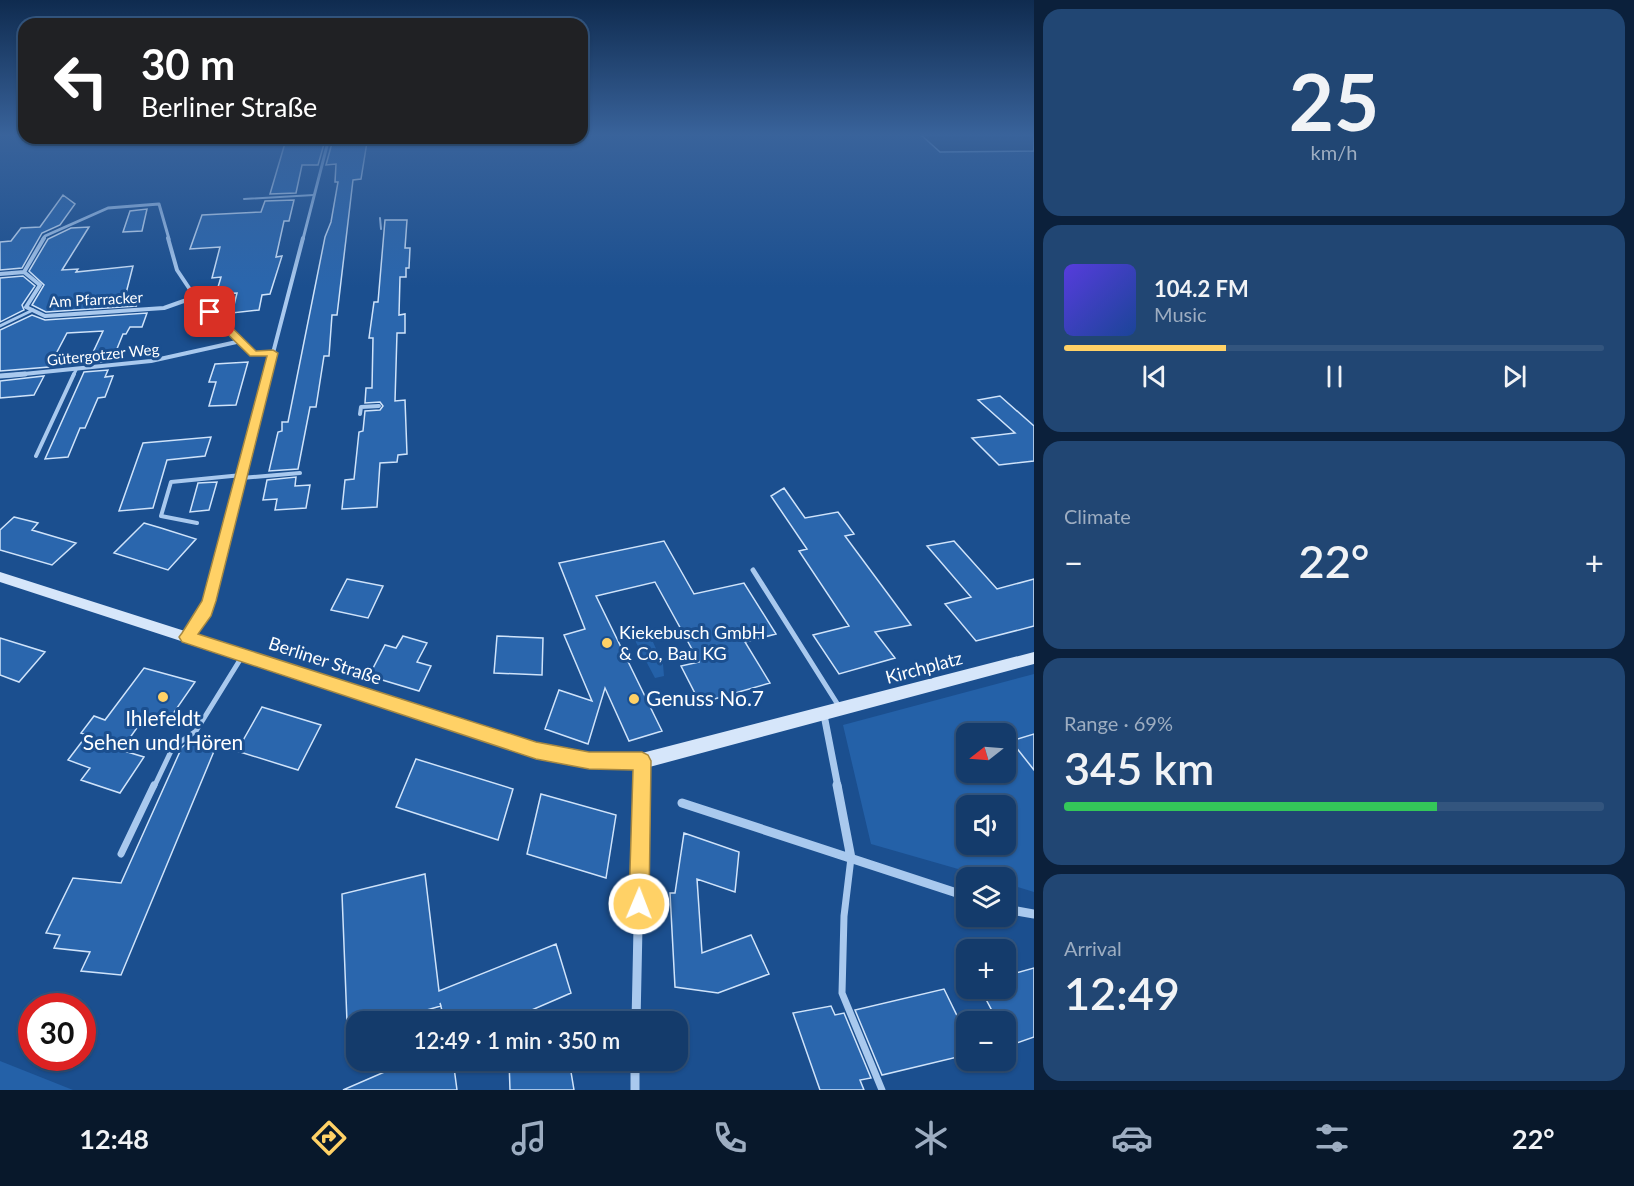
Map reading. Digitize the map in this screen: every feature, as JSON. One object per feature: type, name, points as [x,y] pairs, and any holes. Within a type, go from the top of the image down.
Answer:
[{"type":"main road","name":"Berliner Straße","points":[[0,577],[536,750],[589,761],[642,761]]},
{"type":"main road","name":"Kirchplatz","points":[[642,761],[1034,658]]},
{"type":"street","points":[[187,637],[205,612],[209,601],[317,185]]},
{"type":"street","points":[[0,274],[24,272],[45,237],[108,208],[159,204],[177,270],[195,297],[253,354],[273,353]]},
{"type":"street","name":"Am Pfarracker","points":[[24,272],[40,285],[26,307],[45,316],[164,308],[195,297]]},
{"type":"street","name":"Gütergotzer Weg","points":[[0,376],[130,366],[190,357],[241,342]]},
{"type":"street","points":[[824,715],[851,858]]},
{"type":"street","points":[[636,1011],[642,761]]},
{"type":"street","points":[[682,803],[956,893]]},
{"type":"street","points":[[1016,911],[1034,914]]},
{"type":"street","points":[[635,1071],[635,1090]]},
{"type":"lane","points":[[244,199],[314,195]]},
{"type":"lane","points":[[380,218],[381,228]]},
{"type":"lane","points":[[0,326],[33,310]]},
{"type":"lane","points":[[36,456],[76,370]]},
{"type":"lane","points":[[360,414],[361,407],[379,406]]},
{"type":"lane","points":[[197,523],[161,516],[171,482],[300,473]]},
{"type":"lane","points":[[753,570],[842,710]]},
{"type":"lane","points":[[121,854],[173,747],[196,731],[243,655]]},
{"type":"lane","points":[[851,858],[844,916],[842,993],[882,1090]]},
{"type":"shaded area","points":[[644,628],[648,631],[663,664],[664,676],[655,678],[631,633],[636,629]]},
{"type":"shaded area","points":[[1034,674],[1034,892],[1016,886],[1016,867],[956,868],[871,844],[843,725]]},
{"type":"shaded area","points":[[0,1061],[18,1068],[18,1071],[25,1071],[73,1090],[0,1090]]},
{"type":"building","points":[[273,185],[298,185],[296,193],[270,194]]},
{"type":"building","points":[[337,185],[352,185],[337,315],[332,315],[329,356],[324,356],[316,407],[310,407],[298,469],[269,471],[278,432],[282,431],[282,422],[288,422],[325,237],[331,222]]},
{"type":"building","points":[[63,195],[75,204],[60,225],[42,233],[22,268],[0,270],[0,242],[11,241],[21,228],[40,227]]},
{"type":"building","points":[[294,200],[289,221],[284,221],[276,257],[282,256],[270,294],[262,295],[259,310],[232,313],[237,293],[216,294],[221,277],[212,278],[220,247],[190,249],[202,215],[261,212],[265,201]]},
{"type":"building","points":[[147,209],[142,231],[123,232],[130,211]]},
{"type":"building","points":[[385,220],[407,220],[405,248],[410,248],[406,277],[400,277],[399,315],[405,314],[405,333],[397,333],[395,401],[405,400],[407,454],[398,455],[397,462],[380,463],[377,507],[342,509],[345,480],[354,479],[359,432],[363,431],[365,411],[380,410],[383,406],[380,402],[365,403],[366,388],[372,388],[373,338],[369,338],[374,302],[378,302]]},
{"type":"building","points":[[89,227],[62,270],[78,269],[76,272],[133,266],[124,301],[137,306],[46,312],[32,305],[44,285],[29,271],[48,239],[71,228]]},
{"type":"building","points":[[23,276],[35,286],[22,305],[24,310],[0,322],[0,278]]},
{"type":"building","points":[[147,313],[142,327],[130,327],[126,334],[123,334],[112,361],[88,363],[103,331],[67,333],[49,367],[0,371],[0,330],[32,315],[45,320]]},
{"type":"building","points":[[248,362],[236,405],[209,406],[216,382],[209,382],[215,364]]},
{"type":"building","points":[[108,370],[105,377],[113,376],[105,397],[98,398],[85,428],[80,428],[68,457],[45,459],[84,372]]},
{"type":"building","points":[[44,376],[34,395],[0,398],[0,381]]},
{"type":"building","points":[[1000,396],[1034,426],[1034,461],[999,465],[972,438],[1015,433],[978,400]]},
{"type":"building","points":[[211,437],[205,456],[167,460],[153,508],[119,511],[143,443]]},
{"type":"building","points":[[296,477],[295,486],[310,485],[306,508],[275,510],[277,499],[263,500],[267,480]]},
{"type":"building","points":[[217,482],[209,510],[190,512],[198,483]]},
{"type":"building","points":[[784,488],[805,518],[838,512],[854,534],[845,536],[911,625],[875,632],[895,658],[839,674],[813,635],[849,626],[799,551],[807,549],[771,496]]},
{"type":"building","points":[[14,517],[38,523],[32,530],[76,543],[52,565],[0,550],[0,530]]},
{"type":"building","points":[[144,523],[196,539],[168,570],[114,553]]},
{"type":"building","points":[[664,541],[694,594],[744,583],[776,634],[745,642],[770,683],[700,703],[681,666],[699,662],[655,582],[596,596],[662,731],[629,741],[605,688],[588,744],[545,729],[559,690],[592,701],[564,635],[585,629],[559,563]]},
{"type":"building","points":[[954,541],[997,589],[1034,579],[1034,626],[976,641],[945,604],[971,597],[927,546]]},
{"type":"building","points":[[347,579],[383,586],[368,618],[331,610]]},
{"type":"building","points":[[403,636],[427,643],[417,662],[431,666],[419,691],[369,676],[385,645],[396,648]]},
{"type":"building","points":[[497,636],[543,638],[542,675],[494,673]]},
{"type":"building","points":[[0,638],[45,652],[19,682],[0,675]]},
{"type":"building","points":[[144,668],[195,682],[166,724],[144,718],[121,750],[144,757],[120,793],[81,780],[90,768],[68,760],[87,735],[81,733],[94,716],[105,720]]},
{"type":"building","points":[[262,707],[321,725],[298,770],[237,751]]},
{"type":"building","points":[[1034,734],[1034,770],[1016,747],[1016,739]]},
{"type":"building","points":[[190,741],[217,744],[121,975],[81,971],[90,952],[54,948],[60,935],[46,933],[73,878],[121,883],[182,747]]},
{"type":"building","points":[[416,759],[513,789],[498,840],[396,807]]},
{"type":"building","points":[[541,794],[616,815],[606,878],[527,854]]},
{"type":"building","points":[[684,833],[739,852],[735,892],[697,879],[702,953],[751,935],[769,974],[718,993],[675,987],[670,893],[675,893]]},
{"type":"building","points":[[425,874],[439,991],[556,944],[571,993],[529,1011],[442,1011],[441,1006],[423,1011],[347,1011],[342,894]]},
{"type":"building","points":[[1034,968],[1034,1037],[1016,1043],[1016,1011],[992,1011],[986,999],[1016,999],[1016,973]]},
{"type":"building","points":[[944,989],[956,1014],[956,1057],[882,1075],[855,1010]]},
{"type":"building","points":[[831,1006],[835,1015],[844,1013],[871,1078],[860,1080],[864,1090],[820,1090],[793,1013]]},
{"type":"building","points":[[387,1071],[454,1071],[457,1090],[343,1090]]},
{"type":"building","points":[[509,1071],[571,1071],[574,1090],[510,1090]]},
{"type":"place","name":"Kiekebusch GmbH & Co, Bau KG","points":[[607,643]]},
{"type":"place","name":"Ihlefeldt Sehen und Hören","points":[[163,697]]},
{"type":"place","name":"Genuss No.7","points":[[634,699]]},
{"type":"route","points":[[210,312],[253,354],[273,353],[209,601],[205,612],[187,637],[536,750],[589,761],[642,761],[639,904]]}]
